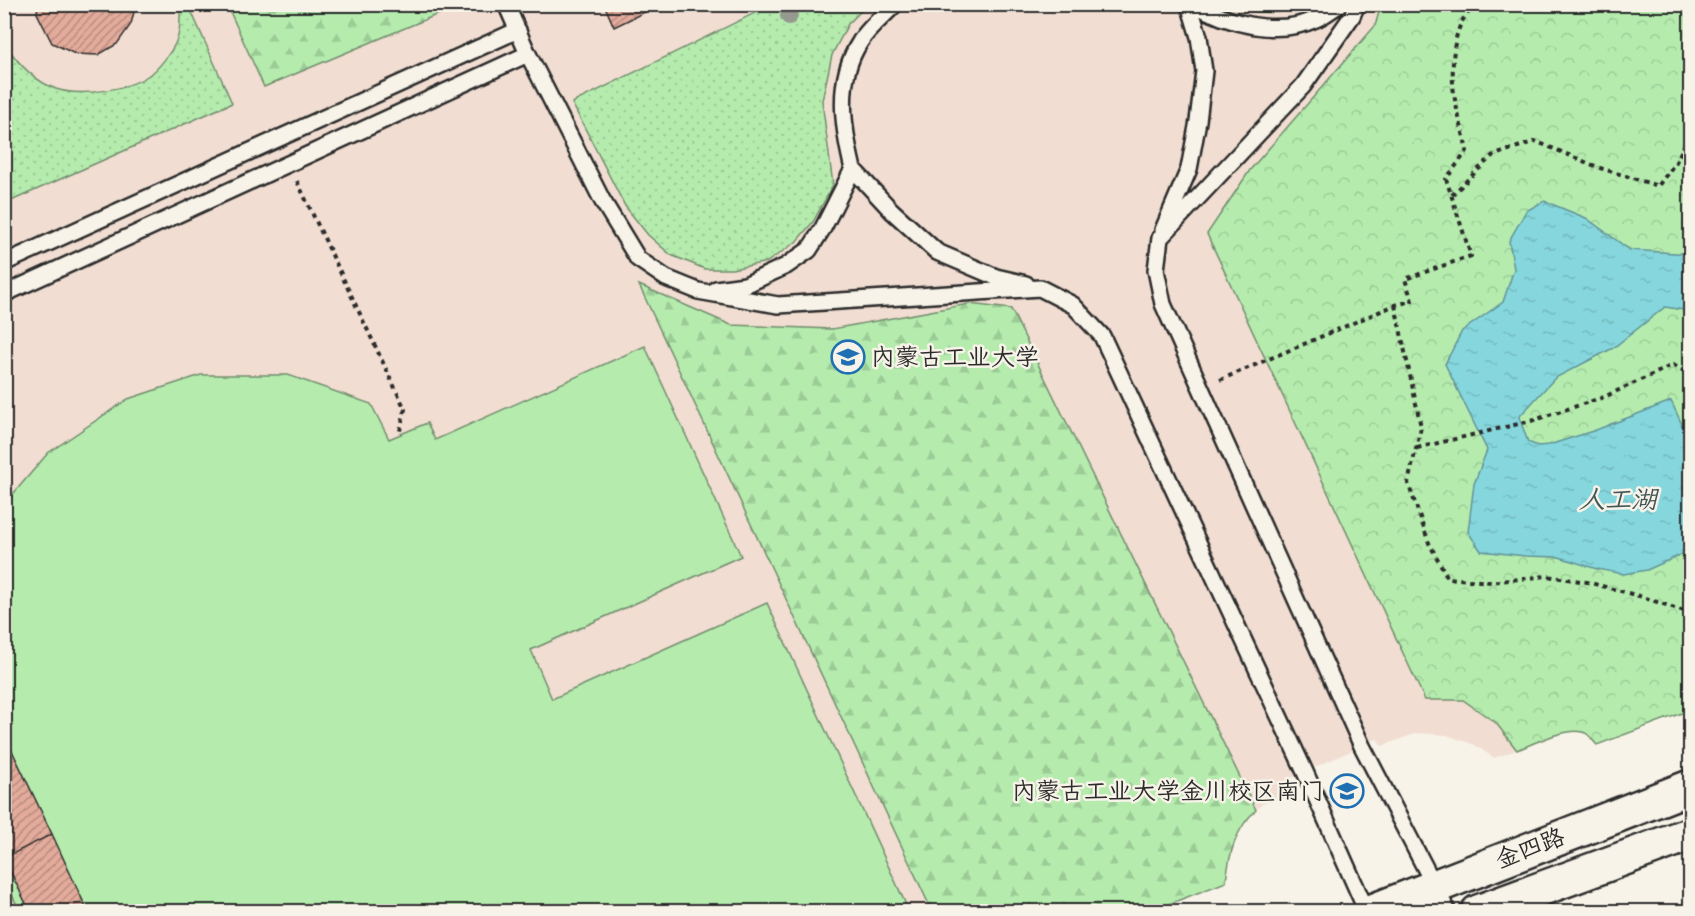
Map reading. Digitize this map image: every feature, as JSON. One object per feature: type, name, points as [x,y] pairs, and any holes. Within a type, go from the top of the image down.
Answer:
[{"type":"street","name":"金四路","points":[[1368,912],[1441,898],[1690,787]]},
{"type":"street","name":"金四路","points":[[1479,912],[1690,834]]},
{"type":"lane","points":[[506,4],[528,54],[602,200],[638,259],[666,278],[698,291],[778,305],[1040,288]]},
{"type":"lane","points":[[895,4],[860,42],[847,72],[842,104],[845,136],[853,169],[891,210],[937,252],[996,277],[1040,288],[1073,305],[1102,336],[1368,912]]},
{"type":"lane","points":[[1192,4],[1222,18],[1275,29],[1315,20],[1340,4]]},
{"type":"lane","points":[[1192,4],[1204,71],[1189,170],[1160,238],[1155,270],[1163,304],[1362,746],[1441,898]]},
{"type":"lane","points":[[1160,238],[1303,86],[1352,16],[1357,4]]},
{"type":"lane","points":[[4,263],[518,30]]},
{"type":"lane","points":[[4,294],[528,54]]},
{"type":"lane","points":[[698,291],[745,285],[786,266],[808,250],[823,228],[853,169]]},
{"type":"path","points":[[1200,389],[1395,305],[1412,301],[1405,279],[1471,256],[1446,179],[1467,151],[1453,84],[1456,36],[1470,9],[1480,4]]},
{"type":"path","points":[[1452,195],[1492,156],[1535,141],[1600,168],[1658,186],[1676,162],[1690,133]]},
{"type":"path","points":[[289,164],[405,409],[399,435]]},
{"type":"path","points":[[1395,305],[1421,427],[1408,483],[1429,543],[1448,578],[1491,582],[1548,576],[1587,582],[1690,613]]},
{"type":"path","points":[[1416,448],[1531,421],[1604,397],[1673,365],[1690,374]]},
{"type":"shaded area","name":"内蒙古工业大学","points":[[5,5],[1690,5],[1690,710],[1597,745],[1588,735],[1579,731],[1567,732],[1494,758],[1475,745],[1447,735],[1417,733],[1382,746],[1377,739],[1289,779],[1293,787],[1261,805],[1241,826],[1231,851],[1226,882],[1151,911],[5,912]]},
{"type":"green space","points":[[773,4],[867,5],[848,24],[832,55],[822,101],[833,185],[813,222],[796,242],[767,262],[732,269],[705,269],[671,255],[648,235],[625,206],[572,103]]},
{"type":"green space","points":[[227,5],[460,5],[264,87]]},
{"type":"green space","points":[[1222,5],[1316,5],[1291,11],[1269,12],[1247,11]]},
{"type":"green space","points":[[1381,5],[1690,5],[1690,710],[1597,745],[1587,734],[1572,731],[1552,736],[1517,750],[1496,723],[1463,700],[1425,700],[1207,234],[1250,170],[1375,26]]},
{"type":"green space","points":[[189,6],[232,103],[11,201],[4,188],[5,44],[27,70],[48,86],[66,91],[104,91],[140,80],[161,64],[173,48],[178,35],[180,7]]},
{"type":"green space","points":[[639,285],[731,325],[832,329],[969,304],[1011,309],[1256,810],[1243,825],[1234,843],[1226,882],[1151,911],[932,911]]},
{"type":"green space","points":[[645,346],[741,556],[531,650],[552,699],[767,603],[908,909],[903,912],[20,912],[5,879],[5,508],[8,500],[48,453],[128,399],[201,375],[288,375],[371,404],[389,439],[427,423],[435,440]]},
{"type":"water","name":"人工湖","points":[[1544,201],[1586,218],[1630,250],[1690,254],[1690,311],[1665,307],[1613,348],[1555,378],[1519,417],[1528,442],[1538,446],[1549,445],[1596,430],[1671,401],[1690,442],[1690,547],[1687,552],[1647,570],[1624,574],[1597,569],[1559,557],[1481,551],[1468,532],[1474,484],[1487,450],[1445,364],[1462,331],[1503,302],[1514,269],[1509,241],[1526,211]]},
{"type":"building","points":[[38,4],[136,4],[131,24],[117,44],[98,55],[75,54],[52,43],[37,13]]},
{"type":"building","points":[[604,4],[661,4],[614,27]]},
{"type":"building","points":[[4,734],[88,912],[30,912],[4,858]]},
{"type":"building","points":[[52,834],[88,912],[30,912],[4,858]]},
{"type":"place","name":"内蒙古工业大学","points":[[848,357]]},
{"type":"place","name":"内蒙古工业大学金川校区南门","points":[[1347,791]]}]
